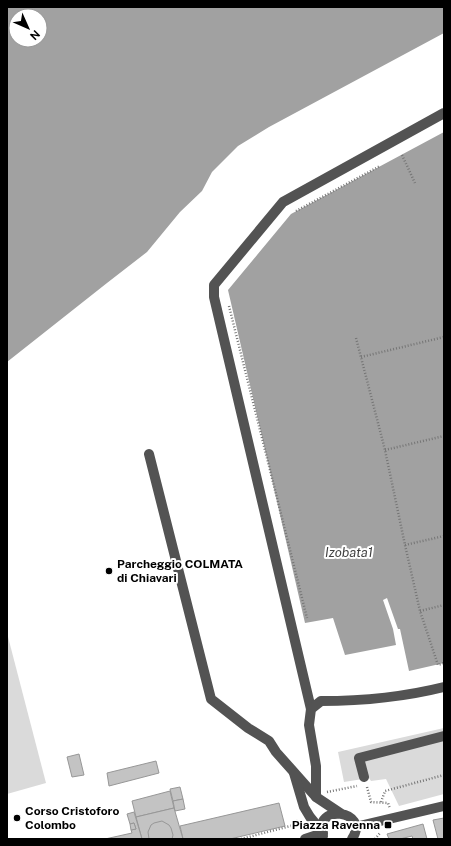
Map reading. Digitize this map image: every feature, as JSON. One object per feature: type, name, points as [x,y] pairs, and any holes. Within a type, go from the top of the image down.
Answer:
[{"type":"street","points":[[316,797],[316,766],[310,725],[311,709],[214,297],[214,285],[283,202],[444,113]]},
{"type":"street","points":[[149,454],[211,699],[248,728],[269,741],[276,752],[293,769],[316,797],[340,813]]},
{"type":"street","points":[[311,709],[320,701],[351,701],[418,693],[444,687]]},
{"type":"street","points":[[365,780],[359,758],[444,736]]},
{"type":"street","points":[[293,769],[304,807],[310,818],[324,836]]},
{"type":"street","points":[[355,827],[444,806]]},
{"type":"street","points":[[324,836],[323,823],[326,818],[335,813],[340,813],[350,817],[355,827],[355,832],[352,839]]},
{"type":"street","points":[[305,839],[324,836]]},
{"type":"path","points":[[402,155],[415,183]]},
{"type":"path","points":[[296,211],[380,166]]},
{"type":"path","points":[[229,306],[307,618]]},
{"type":"path","points":[[361,357],[444,337]]},
{"type":"path","points":[[356,338],[385,450],[420,611],[438,665],[444,663]]},
{"type":"path","points":[[385,450],[444,436]]},
{"type":"path","points":[[405,545],[444,536]]},
{"type":"path","points":[[420,611],[444,605]]},
{"type":"path","points":[[381,802],[385,791],[444,775]]},
{"type":"path","points":[[365,780],[371,802],[388,803]]},
{"type":"shaded area","points":[[7,633],[46,783],[7,794]]},
{"type":"shaded area","points":[[444,728],[444,794],[399,806],[386,779],[371,781],[369,778],[344,782],[338,752]]},
{"type":"water","points":[[7,7],[444,7],[444,33],[269,127],[238,146],[212,172],[202,191],[180,212],[147,252],[7,362]]},
{"type":"water","name":"Izobata1","points":[[444,132],[444,663],[409,671],[400,629],[398,629],[387,598],[383,600],[393,629],[396,645],[345,655],[333,618],[305,623],[228,290],[291,214]]},
{"type":"building","points":[[79,754],[84,775],[72,777],[67,757]]},
{"type":"building","points":[[156,761],[159,773],[109,786],[107,773]]},
{"type":"building","points":[[180,787],[183,799],[173,801],[170,789]]},
{"type":"building","points":[[170,791],[174,808],[136,817],[132,801]]},
{"type":"building","points":[[183,799],[185,809],[175,811],[173,801]]},
{"type":"building","points":[[279,803],[285,826],[230,839],[183,839],[180,826]]},
{"type":"building","points":[[174,808],[183,839],[142,839],[136,817]]},
{"type":"building","points":[[134,812],[142,839],[105,839],[132,833],[131,830],[136,829],[134,823],[130,824],[127,814]]},
{"type":"building","points":[[444,818],[444,839],[438,839],[433,820]]},
{"type":"building","points":[[162,821],[171,828],[173,835],[172,839],[149,839],[148,832],[151,825]]},
{"type":"building","points":[[134,823],[136,829],[131,830],[130,824]]},
{"type":"building","points":[[423,824],[427,839],[413,839],[412,836],[400,839],[389,839],[387,834]]},
{"type":"place","name":"Parcheggio COLMATA di Chiavari","points":[[109,571]]},
{"type":"place","name":"Corso Cristoforo Colombo","points":[[17,818]]},
{"type":"place","name":"Piazza Ravenna","points":[[388,825]]}]
